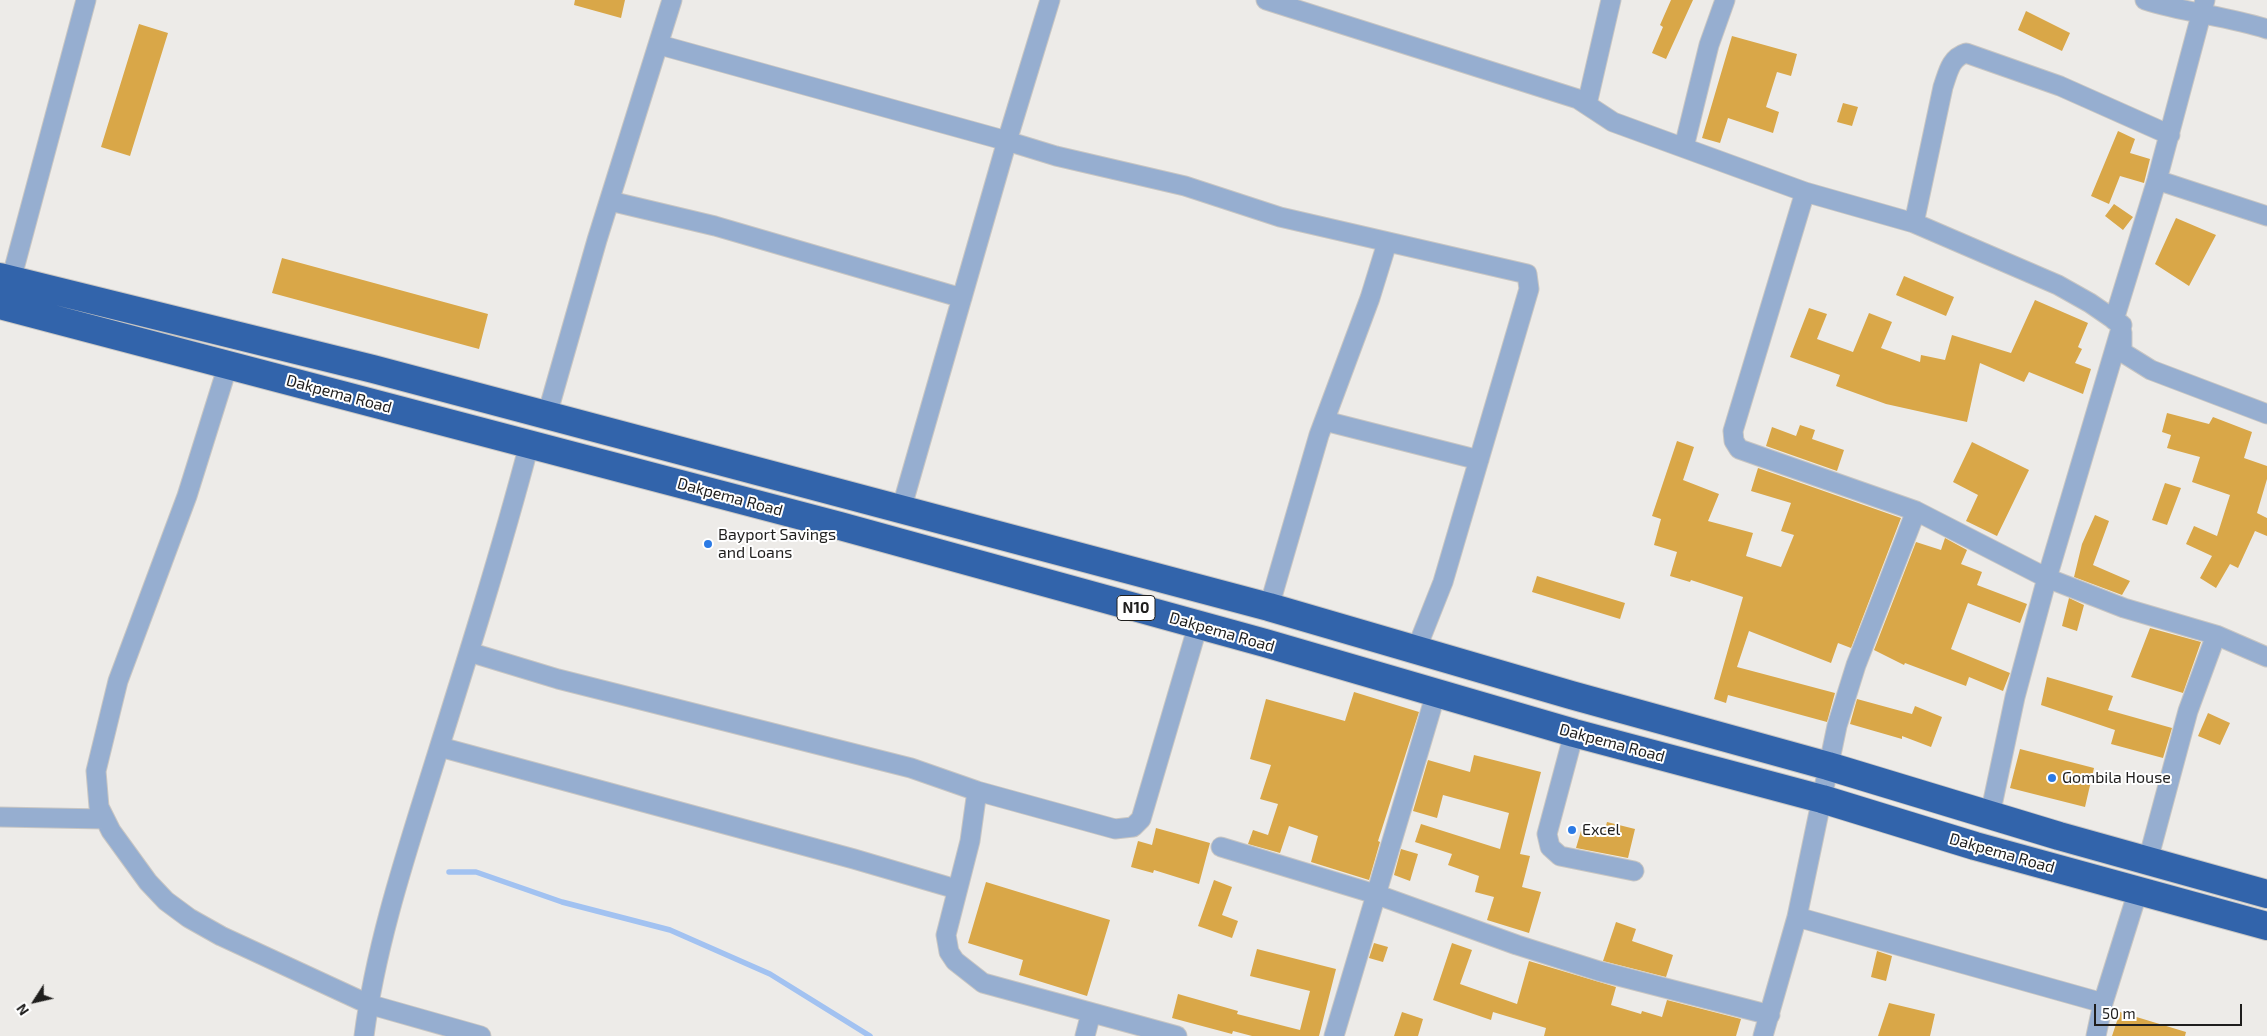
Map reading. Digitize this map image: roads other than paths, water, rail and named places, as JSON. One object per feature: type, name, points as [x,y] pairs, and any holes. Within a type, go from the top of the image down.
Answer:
[{"type":"highway","name":"Dakpema Road","points":[[6,279],[373,369],[1270,607],[1828,766],[1990,815],[2267,894]]},
{"type":"highway","name":"Dakpema Road","points":[[0,305],[840,526],[1198,625],[1574,733],[1822,799],[1975,846],[2267,926]]},
{"type":"street","points":[[6,279],[86,0]]},
{"type":"street","points":[[547,415],[672,0]]},
{"type":"street","points":[[901,510],[1007,141],[1050,0]]},
{"type":"street","points":[[1266,0],[1311,6],[1578,99],[1613,122],[1805,192],[1914,223],[2058,284],[2122,325]]},
{"type":"street","points":[[1587,104],[1611,0]]},
{"type":"street","points":[[1684,147],[1709,45],[1725,0]]},
{"type":"street","points":[[2145,0],[2203,8],[2267,29]]},
{"type":"street","points":[[2122,325],[2114,320],[2170,135],[2203,8]]},
{"type":"street","points":[[660,45],[1056,156],[1185,186],[1280,217],[1527,274],[1529,288],[1443,582],[1416,650]]},
{"type":"street","points":[[1914,223],[1943,87],[1951,66],[1959,55],[1966,54],[2060,86],[2170,135]]},
{"type":"street","points":[[2157,180],[2267,216]]},
{"type":"street","points":[[1805,192],[1733,432],[1734,441],[1743,451],[1916,511],[2047,578],[2124,608],[2216,635],[2267,657]]},
{"type":"street","points":[[610,201],[715,226],[962,298]]},
{"type":"street","points":[[1270,607],[1325,421],[1370,298],[1387,243]]},
{"type":"street","points":[[2122,325],[2122,352],[2136,361],[2172,379],[2267,414]]},
{"type":"street","points":[[1990,815],[2015,697],[2047,578],[2122,325]]},
{"type":"street","points":[[228,365],[187,496],[118,681],[96,771],[99,807],[104,819],[148,882],[166,901],[189,918],[221,936],[368,1004],[481,1036]]},
{"type":"street","points":[[1325,421],[1478,460]]},
{"type":"street","points":[[364,1036],[368,1004],[387,923],[502,549],[529,445]]},
{"type":"street","points":[[1763,1036],[1798,917],[1837,726],[1856,666],[1916,511]]},
{"type":"street","points":[[469,652],[558,679],[911,768],[977,791],[1115,829],[1133,827],[1142,819],[1198,625]]},
{"type":"street","points":[[2148,860],[2188,711],[2216,635]]},
{"type":"street","points":[[1334,1036],[1436,693]]},
{"type":"street","points":[[1574,733],[1547,834],[1550,846],[1560,856],[1634,871]]},
{"type":"street","points":[[440,747],[835,853],[956,889]]},
{"type":"street","points":[[977,791],[970,841],[956,889],[946,934],[949,952],[962,968],[983,983],[1177,1036]]},
{"type":"street","points":[[0,817],[104,819]]},
{"type":"street","points":[[1221,847],[1375,894],[1517,945],[1599,970],[1770,1015]]},
{"type":"street","points":[[2096,1036],[2102,1004],[2138,890]]},
{"type":"street","points":[[1798,917],[2102,1004]]},
{"type":"street","points":[[1085,1036],[1090,1013]]},
{"type":"waterway","points":[[449,872],[476,872],[562,902],[670,930],[770,974],[870,1036]]},
{"type":"place","name":"Bayport Savings and Loans","points":[[708,544]]},
{"type":"place","name":"Gombila House","points":[[2052,778]]},
{"type":"place","name":"Excel","points":[[1572,830]]}]
